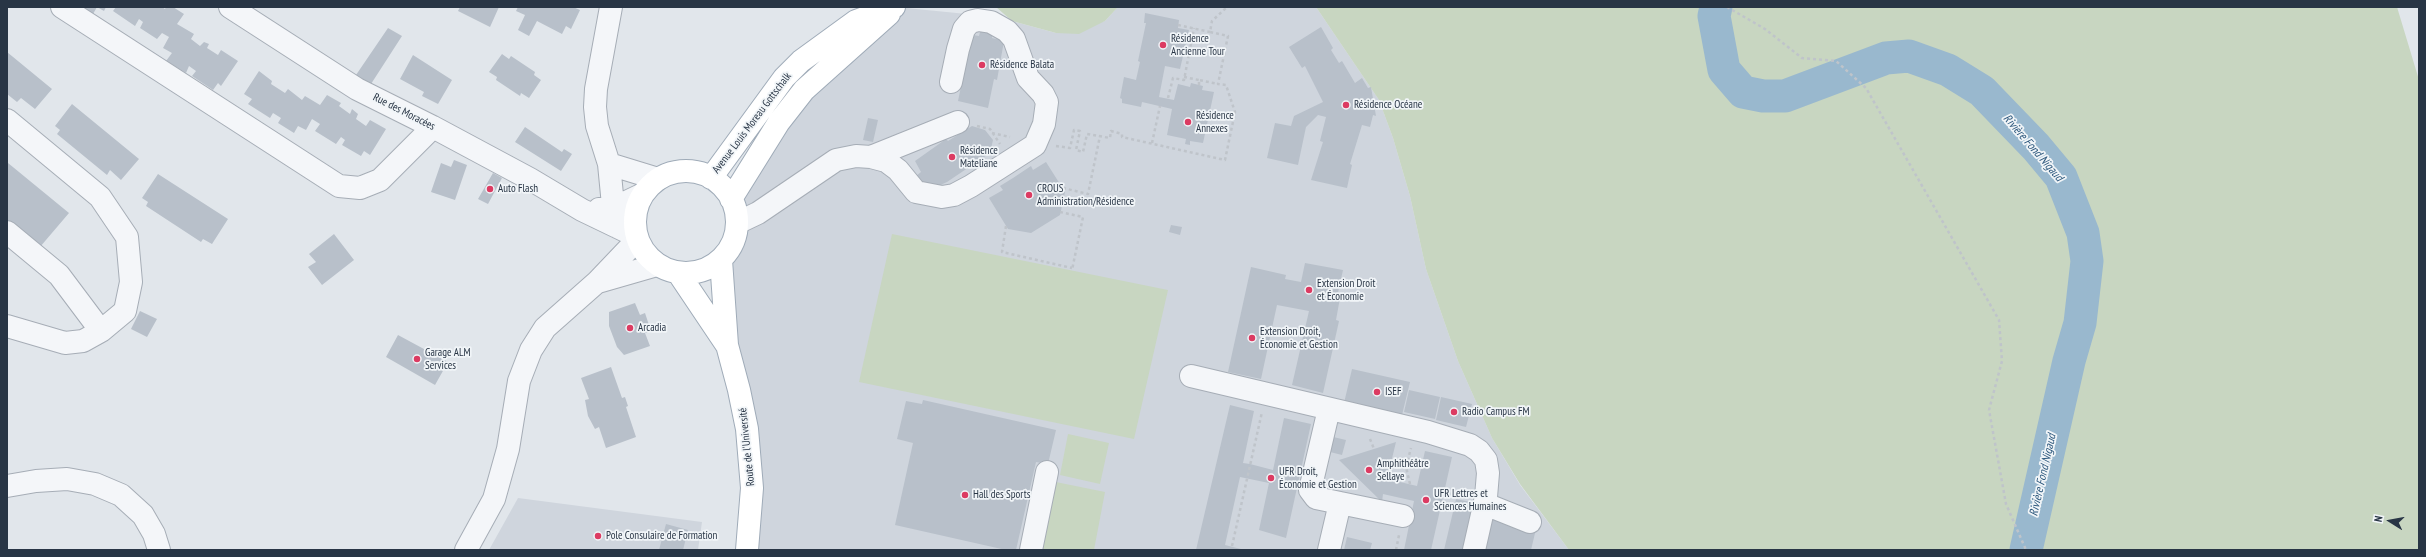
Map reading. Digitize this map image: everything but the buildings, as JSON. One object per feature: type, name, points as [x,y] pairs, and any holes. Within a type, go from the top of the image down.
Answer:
[{"type":"main road","name":"Avenue Louis Moreau Gottschalk","points":[[711,178],[784,78],[801,61],[856,21],[895,7]]},
{"type":"main road","name":"Avenue Louis Moreau Gottschalk","points":[[731,199],[779,122],[804,90],[895,7]]},
{"type":"main road","points":[[684,171],[698,172],[711,178],[723,187],[736,210],[737,223],[732,245],[721,260],[702,272],[679,274],[657,265],[645,254],[637,238],[636,212],[641,195],[658,179],[670,173],[684,171]]},
{"type":"main road","name":"Route de l'Université","points":[[721,260],[727,345],[739,390],[748,437],[752,488],[747,550]]},
{"type":"main road","name":"Route de l'Université","points":[[679,274],[727,345]]},
{"type":"street","points":[[62,7],[339,186],[360,188],[380,180],[433,127]]},
{"type":"street","name":"Rue des Moracées","points":[[230,7],[357,89],[433,127],[582,210],[614,217],[637,238]]},
{"type":"street","points":[[610,7],[596,89],[595,107],[597,126],[609,164],[614,217]]},
{"type":"street","points":[[737,223],[758,213],[836,160],[856,156],[871,156],[886,161],[898,170],[916,192],[942,197],[954,195],[971,186],[1035,145],[1044,124],[1047,102],[1043,94],[1028,78],[1014,39],[1008,31],[990,22],[978,20],[970,22],[964,30],[958,48],[951,82]]},
{"type":"street","points":[[7,120],[100,197],[127,238],[131,282],[125,311],[101,331],[83,341],[65,343],[7,326]]},
{"type":"street","points":[[871,156],[958,122]]},
{"type":"street","points":[[609,164],[658,179]]},
{"type":"street","name":"Rue des Moracées","points":[[614,217],[641,195]]},
{"type":"street","points":[[7,232],[59,275],[101,331]]},
{"type":"street","points":[[466,550],[494,499],[508,449],[519,381],[531,350],[545,328],[597,282],[637,238]]},
{"type":"street","points":[[597,282],[657,265]]},
{"type":"street","points":[[1191,376],[1462,441],[1479,451],[1486,460],[1488,473],[1476,502],[1474,550]]},
{"type":"street","points":[[1329,409],[1310,490],[1316,498],[1403,516]]},
{"type":"street","points":[[1031,550],[1047,472]]},
{"type":"street","points":[[7,486],[36,481],[67,479],[101,487],[121,495],[143,515],[154,534],[159,550]]},
{"type":"street","points":[[1476,502],[1530,522]]},
{"type":"street","points":[[1329,550],[1340,503]]},
{"type":"path","points":[[1210,32],[1212,21],[1227,7]]},
{"type":"path","points":[[1727,7],[1765,29],[1802,58],[1836,61],[1866,88],[1999,320],[2002,361],[1989,410],[2006,504],[2026,550]]},
{"type":"path","points":[[1178,25],[1228,36],[1218,84]]},
{"type":"path","points":[[1168,98],[1173,78],[1184,80],[1194,28]]},
{"type":"path","points":[[1070,148],[1074,130],[1080,131],[1076,150],[1083,152],[1086,134],[1110,138],[1111,131],[1122,134],[1122,137],[1226,160],[1235,112],[1226,86],[1184,77]]},
{"type":"path","points":[[1198,85],[1199,80]]},
{"type":"path","points":[[1152,143],[1160,106]]},
{"type":"path","points":[[1063,188],[1088,194],[1098,136]]},
{"type":"path","points":[[1006,226],[1002,252],[1072,269],[1083,217],[1060,212]]},
{"type":"path","points":[[1232,546],[1266,394]]},
{"type":"path","points":[[1410,484],[1406,467],[1415,429]]},
{"type":"path","points":[[1457,498],[1476,502]]},
{"type":"shaded area","points":[[896,7],[997,17],[1056,33],[1105,21],[1118,7],[1316,7],[1379,100],[1393,138],[1410,196],[1426,269],[1458,361],[1492,438],[1520,485],[1569,550],[747,550],[727,253],[736,234],[737,223],[736,210],[731,199],[779,122]]},
{"type":"shaded area","name":"Pole Consulaire de Formation","points":[[518,498],[702,522],[698,550],[489,550]]},
{"type":"green space","points":[[996,7],[1118,7],[1105,21],[1079,34],[1056,33],[1012,21]]},
{"type":"green space","points":[[1316,7],[2397,7],[2419,80],[2419,550],[1569,550],[1520,484],[1492,438],[1458,361],[1426,269],[1410,196],[1393,138],[1379,100]]},
{"type":"green space","points":[[892,234],[1168,290],[1134,439],[859,382]]},
{"type":"green space","points":[[1068,434],[1109,443],[1100,484],[1060,475]]},
{"type":"green space","points":[[1051,481],[1105,492],[1094,550],[1037,550]]},
{"type":"waterway","name":"Rivière Fond Nigaud","points":[[1716,7],[1714,16],[1724,70],[1743,92],[1763,96],[1785,96],[1886,58],[1909,56],[1948,70],[1982,91],[2036,147],[2061,177],[2083,233],[2087,261],[2080,323],[2069,361],[2026,550]]},
{"type":"place","name":"Résidence Ancienne Tour","points":[[1163,45]]},
{"type":"place","name":"Résidence Balata","points":[[982,65]]},
{"type":"place","name":"Résidence Océane","points":[[1346,105]]},
{"type":"place","name":"Résidence Annexes","points":[[1188,122]]},
{"type":"place","name":"Résidence Mateliane","points":[[952,157]]},
{"type":"place","name":"Auto Flash","points":[[490,189]]},
{"type":"place","name":"CROUS Administration/Résidence","points":[[1029,195]]},
{"type":"place","name":"Extension Droit et Économie","points":[[1309,290]]},
{"type":"place","name":"Arcadia","points":[[630,328]]},
{"type":"place","name":"Extension Droit, Économie et Gestion","points":[[1252,338]]},
{"type":"place","name":"Garage ALM Services","points":[[417,359]]},
{"type":"place","name":"ISEF","points":[[1377,392]]},
{"type":"place","name":"Radio Campus FM","points":[[1454,412]]},
{"type":"place","name":"Amphithéâtre Sellaye","points":[[1369,470]]},
{"type":"place","name":"UFR Droit, Économie et Gestion","points":[[1271,478]]},
{"type":"place","name":"Hall des Sports","points":[[965,495]]},
{"type":"place","name":"UFR Lettres et Sciences Humaines","points":[[1426,500]]},
{"type":"place","name":"Pole Consulaire de Formation","points":[[598,536]]}]
